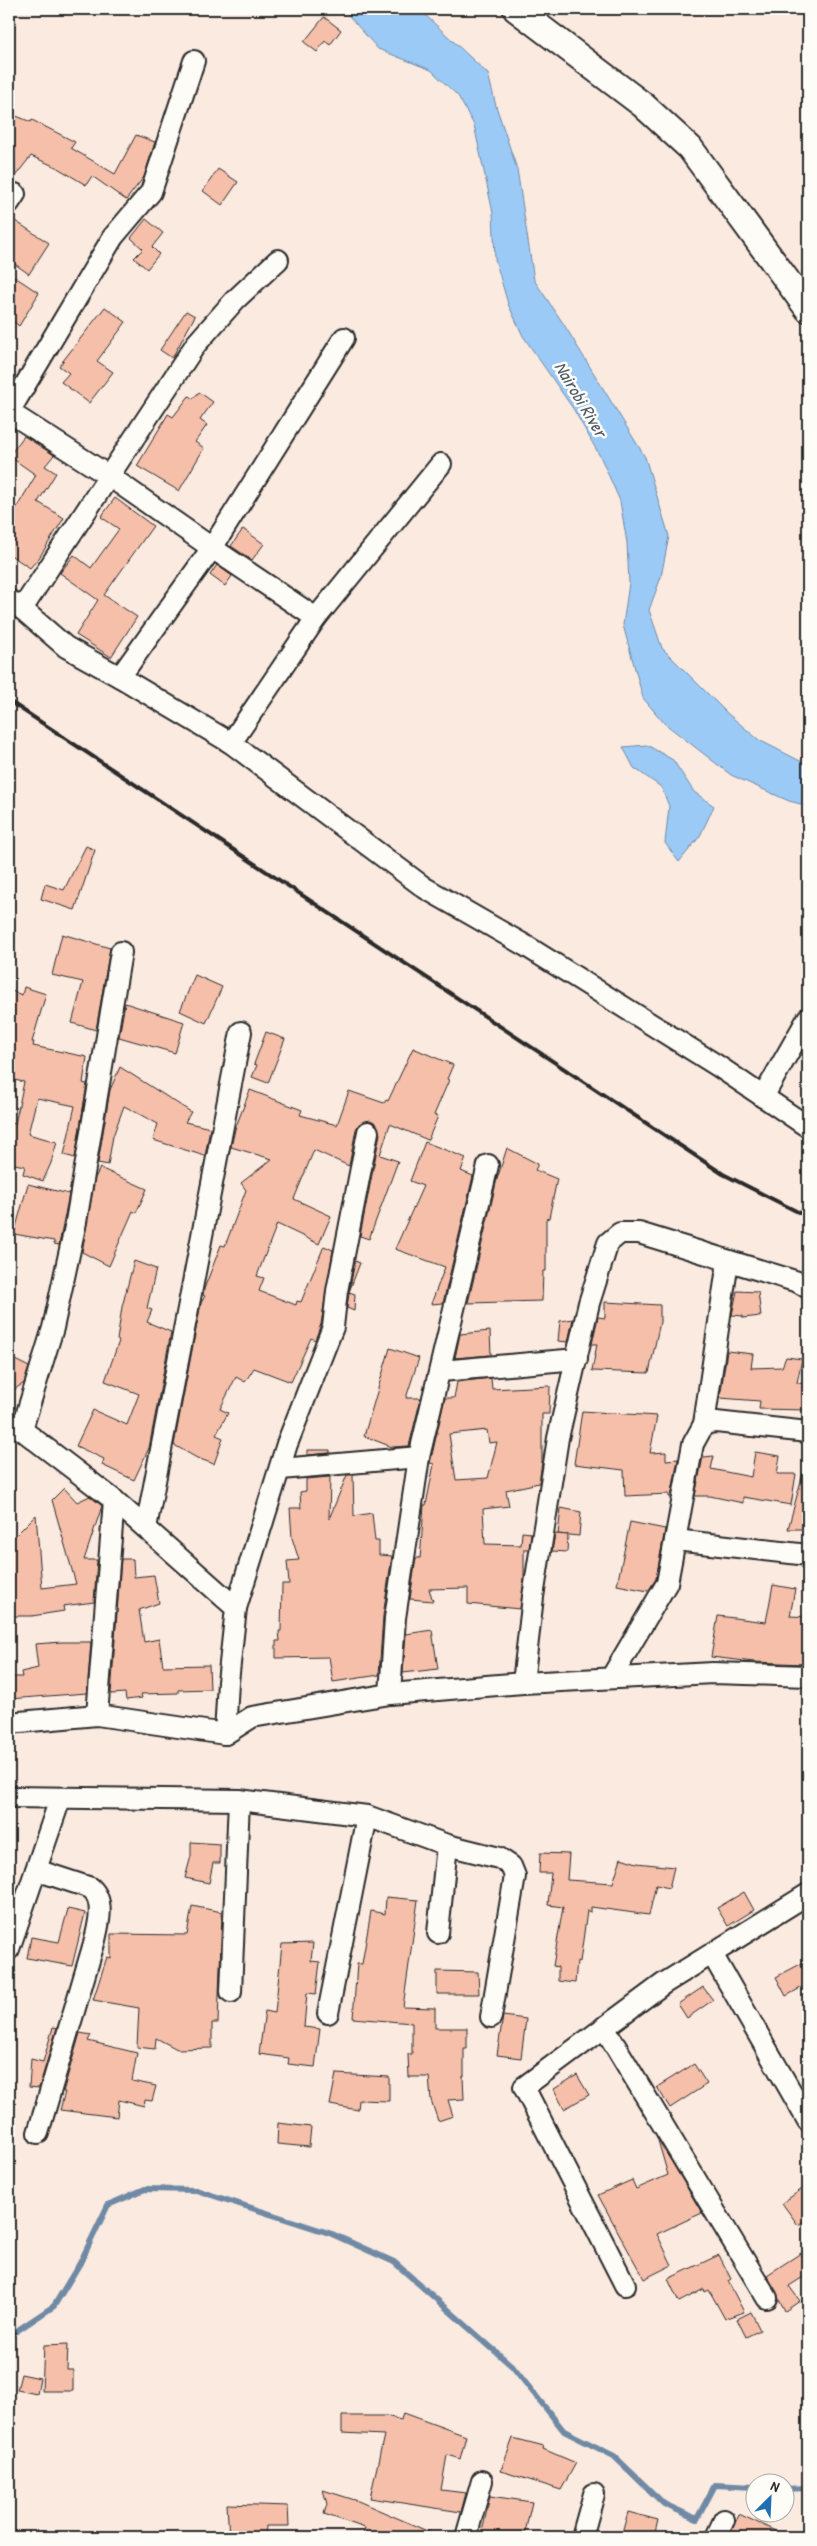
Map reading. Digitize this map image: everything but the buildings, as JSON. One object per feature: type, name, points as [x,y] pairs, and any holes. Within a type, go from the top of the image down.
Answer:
[{"type":"street","points":[[516,9],[643,105],[690,148],[808,309]]},
{"type":"street","points":[[194,61],[151,192],[113,237],[9,412],[109,476],[316,618]]},
{"type":"street","points":[[278,260],[235,300],[196,344],[109,476],[15,604],[66,647],[231,743],[425,888],[526,946],[718,1066],[808,1127]]},
{"type":"street","points":[[120,677],[212,548],[344,338]]},
{"type":"street","points":[[231,743],[316,618],[441,464]]},
{"type":"street","points":[[121,952],[76,1222],[53,1328],[15,1424],[114,1500],[236,1608]]},
{"type":"street","points":[[763,1097],[808,1018]]},
{"type":"street","points":[[146,1528],[241,1032]]},
{"type":"street","points":[[225,1734],[228,1682],[236,1608],[287,1444],[333,1327],[337,1291],[368,1132]]},
{"type":"street","points":[[390,1694],[395,1618],[419,1457],[441,1371],[488,1165]]},
{"type":"street","points":[[523,1683],[533,1598],[558,1438],[589,1303],[608,1243],[620,1233],[639,1233],[798,1282],[808,1288]]},
{"type":"street","points":[[611,1678],[667,1583],[693,1444],[704,1424],[728,1261]]},
{"type":"street","points":[[441,1371],[577,1359]]},
{"type":"street","points":[[704,1424],[716,1422],[808,1432]]},
{"type":"street","points":[[280,1469],[419,1457]]},
{"type":"street","points":[[97,1715],[114,1500]]},
{"type":"street","points":[[675,1540],[808,1555]]},
{"type":"street","points":[[9,1723],[97,1715],[225,1734],[252,1717],[390,1694],[523,1683],[713,1673],[808,1676]]},
{"type":"street","points":[[9,1797],[239,1800],[367,1816],[447,1845],[499,1858],[511,1866],[515,1876],[491,2017]]},
{"type":"street","points":[[9,1949],[60,1799]]},
{"type":"street","points":[[231,1992],[239,1800]]},
{"type":"street","points":[[328,2013],[367,1816]]},
{"type":"street","points":[[438,1933],[447,1845]]},
{"type":"street","points":[[36,1870],[91,1888],[97,1893],[100,1912],[94,1940],[38,2133]]},
{"type":"street","points":[[624,2285],[524,2087],[663,1984],[808,1895]]},
{"type":"street","points":[[712,1954],[808,2121]]},
{"type":"street","points":[[604,2027],[766,2298]]},
{"type":"street","points":[[466,2537],[482,2481]]},
{"type":"street","points":[[582,2537],[594,2494]]},
{"type":"water","name":"Nairobi River","points":[[343,9],[419,9],[488,74],[496,106],[517,169],[534,280],[563,323],[645,457],[669,536],[661,577],[649,610],[662,648],[728,714],[759,740],[808,765],[808,806],[789,801],[731,775],[664,723],[643,698],[623,625],[629,583],[627,543],[620,501],[601,458],[574,410],[523,336],[508,304],[495,259],[493,213],[474,125],[458,96],[431,70],[378,49]]},
{"type":"water","points":[[647,745],[673,760],[694,792],[714,806],[700,836],[679,862],[665,843],[669,806],[661,787],[634,768],[623,747]]},
{"type":"waterway","points":[[9,2336],[54,2306],[80,2263],[108,2205],[145,2189],[196,2190],[332,2234],[394,2262],[512,2366],[564,2431],[614,2456],[664,2504],[697,2519],[715,2485],[744,2486]]},
{"type":"waterway","points":[[794,2489],[808,2488]]},
{"type":"railway","points":[[9,701],[723,1174],[808,1217]]}]
